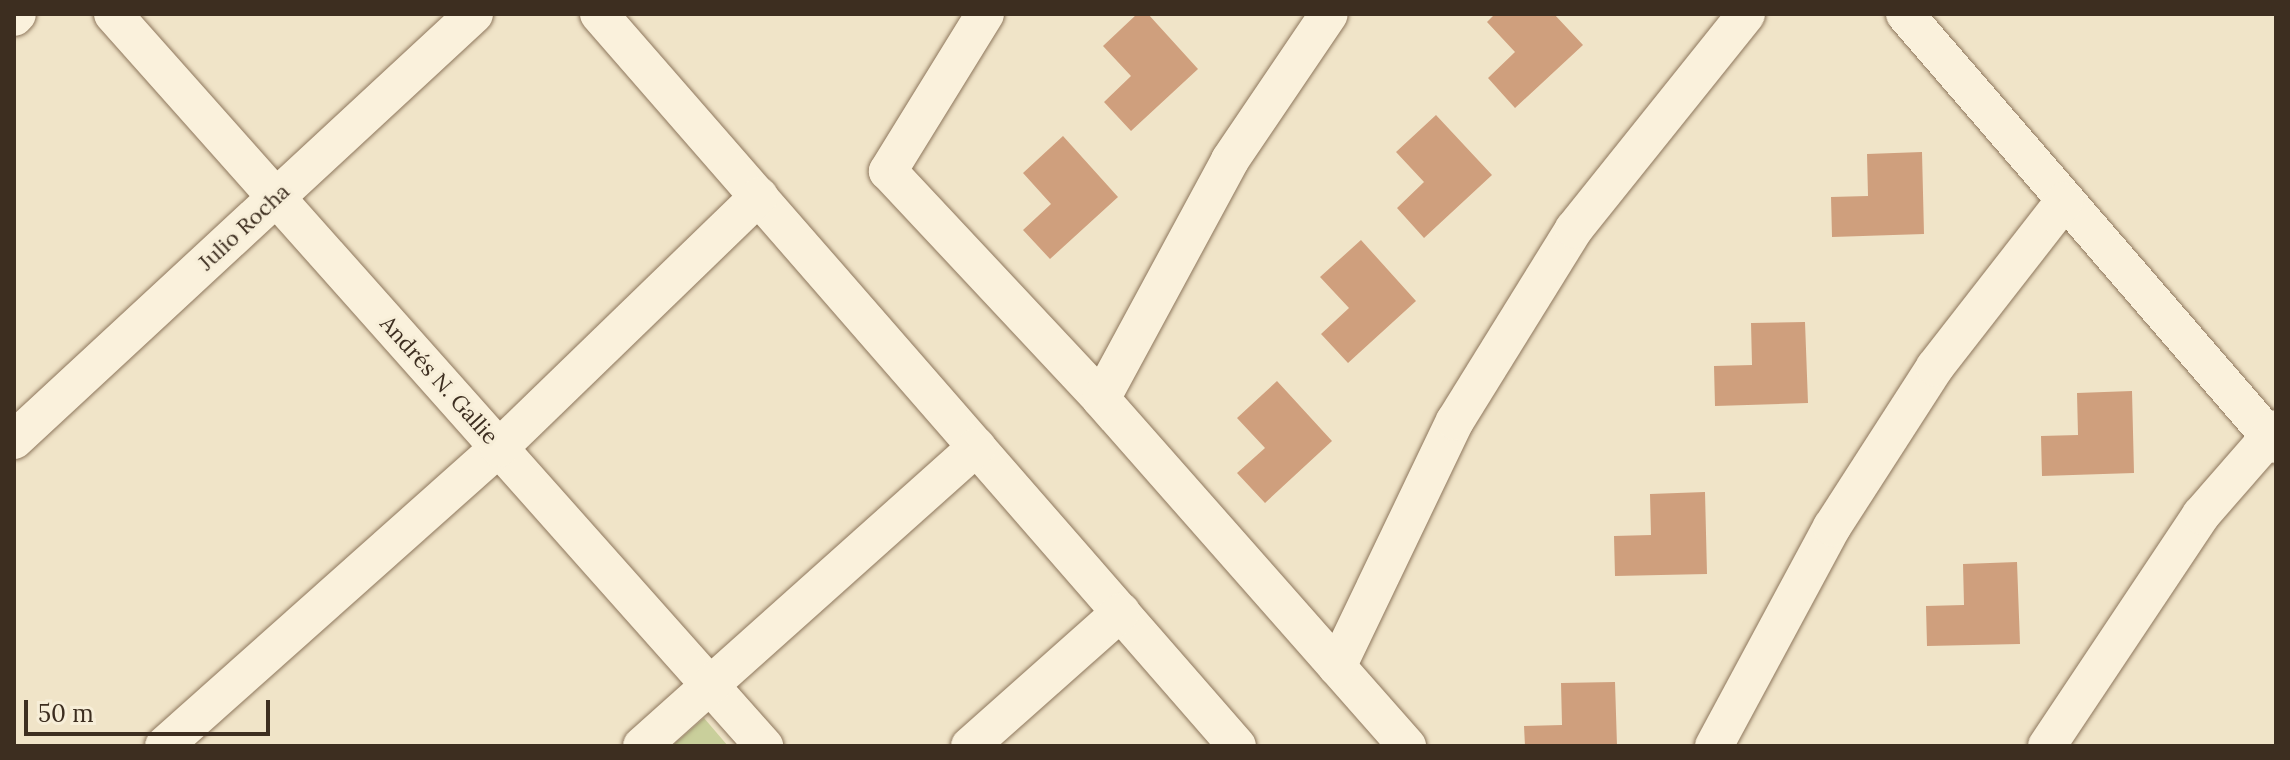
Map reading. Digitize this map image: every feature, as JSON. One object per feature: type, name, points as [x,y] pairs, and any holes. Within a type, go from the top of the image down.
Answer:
[{"type":"street","name":"Andrés N. Gallie","points":[[113,14],[764,746]]},
{"type":"street","name":"Julio Rocha","points":[[14,440],[474,14]]},
{"type":"street","points":[[599,14],[1237,746]]},
{"type":"street","points":[[985,14],[888,171],[1101,399],[1407,746]]},
{"type":"street","points":[[1101,399],[1230,160],[1329,14]]},
{"type":"street","points":[[1337,667],[1455,421],[1574,229],[1746,14]]},
{"type":"street","points":[[1905,14],[2064,201],[2274,436],[2201,515],[2047,746]]},
{"type":"street","points":[[164,746],[499,448],[759,196]]},
{"type":"street","points":[[1714,746],[1832,527],[1935,367],[2064,201]]},
{"type":"street","points":[[642,746],[977,447]]},
{"type":"street","points":[[970,746],[1121,612]]},
{"type":"green space","points":[[704,718],[728,746],[672,746]]},
{"type":"building","points":[[1137,14],[1148,14],[1198,69],[1131,131],[1104,102],[1131,76],[1103,46]]},
{"type":"building","points":[[1495,14],[1554,14],[1583,45],[1515,108],[1488,78],[1515,52],[1487,22]]},
{"type":"building","points":[[1436,115],[1492,175],[1424,238],[1397,208],[1424,182],[1396,152]]},
{"type":"building","points":[[1063,136],[1118,197],[1050,259],[1023,230],[1051,204],[1023,173]]},
{"type":"building","points":[[1922,152],[1924,234],[1832,237],[1831,197],[1868,196],[1867,154]]},
{"type":"building","points":[[1361,240],[1416,301],[1348,363],[1321,334],[1349,308],[1320,277]]},
{"type":"building","points":[[1805,322],[1808,403],[1715,406],[1714,366],[1752,365],[1751,323]]},
{"type":"building","points":[[1277,381],[1332,441],[1265,503],[1237,473],[1265,448],[1237,418]]},
{"type":"building","points":[[2132,391],[2134,473],[2042,476],[2041,436],[2078,435],[2077,393]]},
{"type":"building","points":[[1705,492],[1707,574],[1615,576],[1614,536],[1651,535],[1650,494]]},
{"type":"building","points":[[2017,562],[2020,644],[1927,646],[1926,606],[1964,605],[1963,564]]},
{"type":"building","points":[[1615,682],[1617,746],[1525,746],[1524,726],[1562,725],[1561,683]]}]
